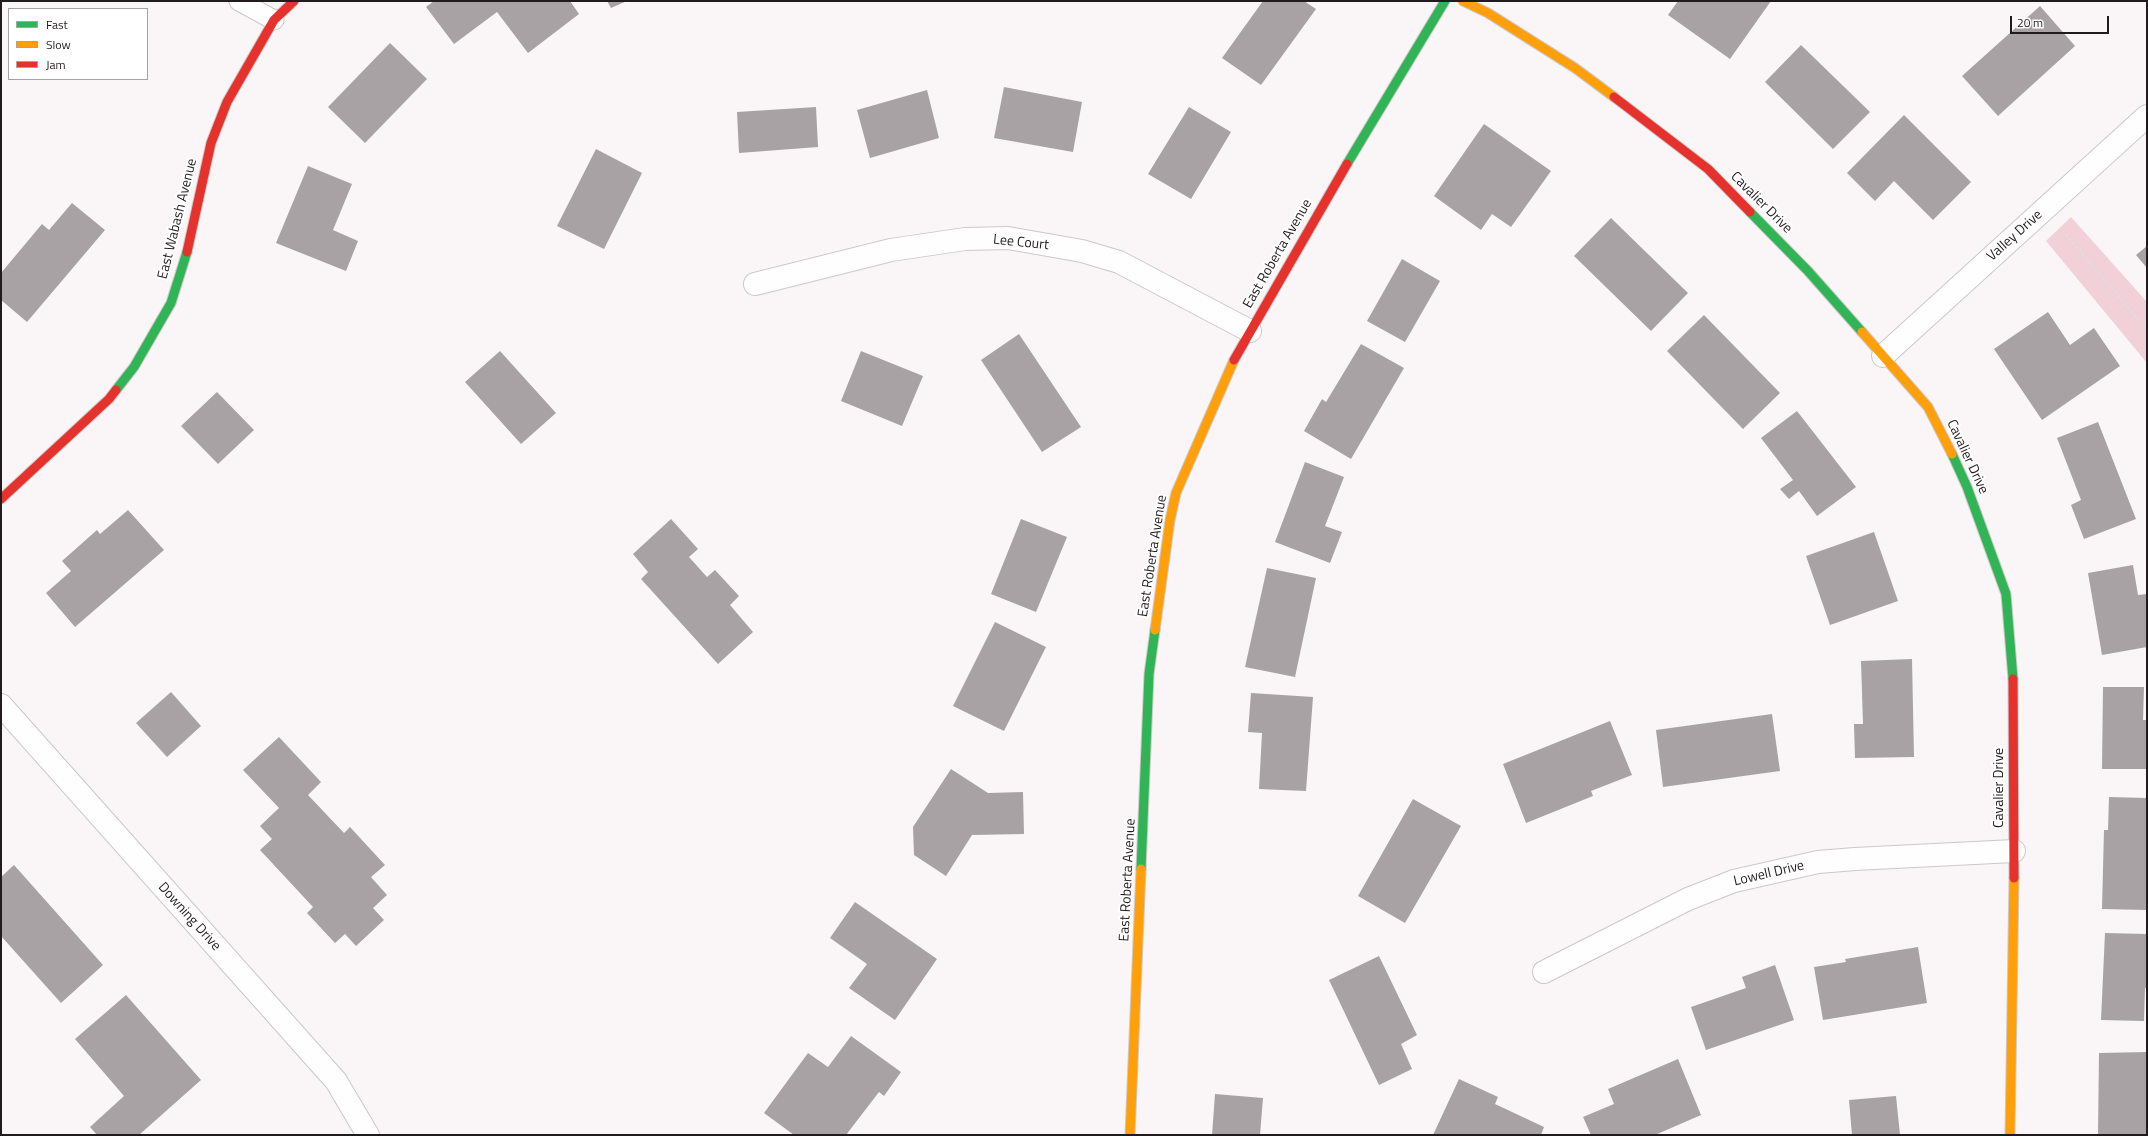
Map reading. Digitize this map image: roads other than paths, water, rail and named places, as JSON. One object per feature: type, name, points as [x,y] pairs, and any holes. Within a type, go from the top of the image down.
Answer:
[{"type":"street","name":"East Wabash Avenue","points":[[1,498],[109,399],[134,367],[171,303],[185,261],[211,143],[227,102],[245,68],[271,28],[274,20],[294,1]]},
{"type":"street","name":"East Roberta Avenue","points":[[1130,1135],[1149,674],[1170,520],[1176,493],[1228,370],[1445,1]]},
{"type":"street","name":"Cavalier Drive","points":[[1463,1],[1488,13],[1575,68],[1665,134],[1708,169],[1808,271],[1883,356],[1928,408],[1944,437],[1970,494],[2006,594],[2014,698],[2014,851],[2010,1135]]},
{"type":"street","name":"Valley Drive","points":[[1883,356],[2147,116]]},
{"type":"street","name":"Lee Court","points":[[755,284],[891,250],[965,239],[1008,238],[1082,251],[1119,262],[1250,331]]},
{"type":"street","name":"Downing Drive","points":[[1,705],[336,1081],[368,1135]]},
{"type":"street","name":"Lowell Drive","points":[[1544,972],[1688,899],[1734,881],[1825,861],[2014,851]]},
{"type":"lane","points":[[239,1],[274,20]]}]
